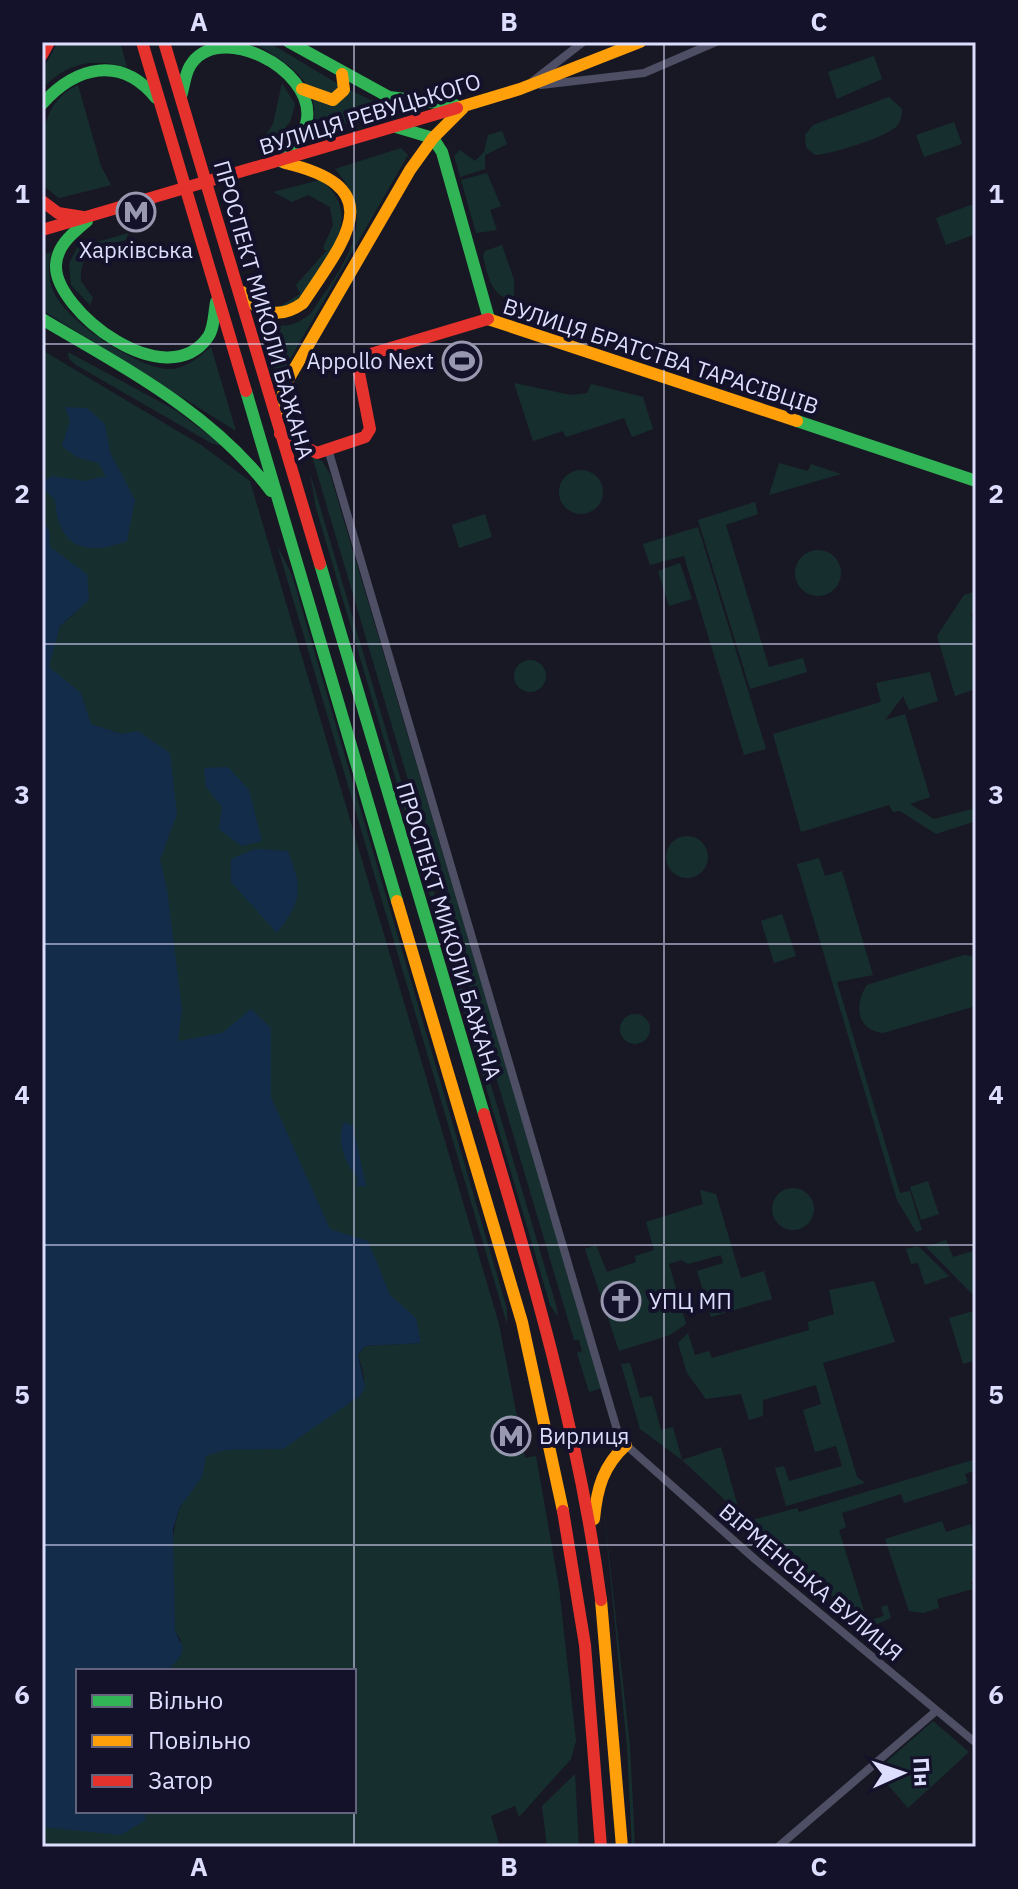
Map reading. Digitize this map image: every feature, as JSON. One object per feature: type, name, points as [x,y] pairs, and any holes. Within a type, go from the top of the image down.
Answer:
[{"type":"main road","points":[[42,55],[49,42]]},
{"type":"main road","name":"ПРОСПЕКТ МИКОЛИ БАЖАНА","points":[[142,42],[522,1322],[577,1581],[592,1713],[601,1847]]},
{"type":"main road","name":"ПРОСПЕКТ МИКОЛИ БАЖАНА","points":[[164,42],[543,1312],[592,1541],[614,1722],[622,1847]]},
{"type":"main road","points":[[289,42],[342,74],[389,97],[466,105]]},
{"type":"main road","name":"ВУЛИЦЯ РЕВУЦЬКОГО","points":[[42,230],[111,213],[525,87],[640,42]]},
{"type":"main road","points":[[181,99],[184,79],[194,60],[203,53],[226,47],[251,51],[281,68],[302,89],[333,100],[341,97],[345,87],[342,74]]},
{"type":"main road","points":[[42,104],[69,77],[98,70],[144,83],[160,105]]},
{"type":"main road","points":[[237,285],[249,303],[263,313],[276,315],[295,310],[303,303],[347,235],[350,204],[340,183],[331,175],[308,166],[279,163],[307,117],[302,89]]},
{"type":"main road","points":[[275,417],[288,380],[410,170],[433,138],[466,105]]},
{"type":"main road","points":[[396,127],[433,138]]},
{"type":"main road","name":"ВУЛИЦЯ БРАТСТВА ТАРАСІВЦІВ","points":[[433,138],[445,160],[489,319]]},
{"type":"main road","points":[[42,201],[58,213],[90,218]]},
{"type":"main road","points":[[90,218],[66,238],[56,272],[69,302],[114,338],[155,358],[184,356],[210,335],[216,290]]},
{"type":"main road","points":[[42,319],[215,430],[245,457],[278,502]]},
{"type":"main road","name":"ВУЛИЦЯ БРАТСТВА ТАРАСІВЦІВ","points":[[328,449],[365,437],[370,429],[358,368],[364,356],[489,319],[976,481]]},
{"type":"main road","points":[[280,434],[307,450],[328,449]]},
{"type":"main road","points":[[592,1541],[598,1477],[605,1464],[626,1445]]},
{"type":"street","name":"ВУЛИЦЯ РЕВУЦЬКОГО","points":[[525,87],[583,42]]},
{"type":"street","name":"ВУЛИЦЯ РЕВУЦЬКОГО","points":[[525,87],[644,73],[716,42]]},
{"type":"street","name":"ПРОСПЕКТ МИКОЛИ БАЖАНА","points":[[328,449],[618,1433],[626,1445]]},
{"type":"street","name":"ВІРМЕНСЬКА ВУЛИЦЯ","points":[[626,1445],[976,1743]]},
{"type":"street","points":[[778,1847],[936,1711]]},
{"type":"green space","points":[[58,42],[120,42],[127,67],[81,64],[61,73],[42,89],[42,71]]},
{"type":"green space","points":[[252,42],[268,42],[338,84],[393,111],[311,134],[314,117],[309,89],[291,68]]},
{"type":"green space","points":[[874,56],[882,79],[837,99],[828,72]]},
{"type":"green space","points":[[282,83],[295,104],[290,122],[279,135],[264,138],[273,124]]},
{"type":"green space","points":[[78,85],[101,166],[111,185],[59,198],[42,185],[45,128],[55,103]]},
{"type":"green space","points":[[889,97],[902,109],[896,127],[857,145],[823,154],[815,155],[806,147],[805,135],[813,125]]},
{"type":"green space","points":[[954,122],[962,144],[924,157],[916,135]]},
{"type":"green space","points":[[502,131],[507,144],[485,155],[485,169],[460,177],[454,156],[460,150],[475,161],[484,152],[488,135]]},
{"type":"green space","points":[[401,148],[408,155],[278,380],[261,321],[288,325],[311,313],[335,278],[353,242],[356,207],[349,188],[335,169]]},
{"type":"green space","points":[[487,173],[501,206],[490,210],[497,230],[476,233],[461,180]]},
{"type":"green space","points":[[320,180],[334,194],[341,210],[341,226],[336,242],[295,304],[275,309],[300,294],[296,285],[326,251],[323,248],[333,225],[330,207],[308,195],[292,202],[273,192]]},
{"type":"green space","points":[[976,203],[976,234],[946,245],[936,218]]},
{"type":"green space","points":[[128,233],[126,240],[100,247],[84,262],[81,281],[93,298],[90,305],[71,285],[69,264],[77,248]]},
{"type":"green space","points":[[502,245],[514,280],[514,302],[495,290],[483,256],[485,251]]},
{"type":"green space","points":[[51,252],[49,268],[55,295],[74,318],[105,342],[139,361],[168,369],[191,362],[211,347],[236,431],[42,310],[42,255]]},
{"type":"green space","points":[[42,350],[201,445],[250,481],[499,1324],[525,1458],[536,1456],[559,1587],[576,1741],[571,1759],[519,1817],[515,1806],[491,1816],[500,1847],[42,1847],[42,1821],[123,1813],[356,1813],[356,1669],[170,1669],[181,1656],[181,1640],[175,1631],[172,1555],[175,1525],[182,1504],[201,1473],[206,1456],[349,1276],[222,1033],[189,1044],[178,1042],[122,734],[90,724],[84,702],[48,667],[60,626],[74,614],[42,550]],"holes":[[[361,1341],[421,1343],[365,1346],[358,1355],[364,1379],[361,1393],[329,1415]]]},
{"type":"green space","points":[[68,352],[175,410],[225,447],[211,443],[76,365],[69,359]]},
{"type":"green space","points":[[514,383],[571,395],[587,393],[591,384],[643,397],[653,429],[632,437],[624,418],[566,437],[563,431],[533,441]]},
{"type":"green space","points":[[312,456],[322,461],[330,474],[602,1388],[589,1392],[577,1353],[582,1351],[579,1340],[574,1340]]},
{"type":"green space","points":[[779,463],[808,471],[811,464],[841,474],[769,495]]},
{"type":"green space","points":[[581,470],[596,477],[603,492],[596,507],[581,514],[566,507],[559,492],[566,477]]},
{"type":"green space","points":[[310,473],[558,1317],[550,1305],[316,508]]},
{"type":"green space","points":[[755,502],[758,514],[726,525],[769,667],[803,658],[807,672],[750,689],[698,520]]},
{"type":"green space","points":[[485,514],[492,537],[459,548],[452,525]]},
{"type":"green space","points":[[698,527],[766,749],[744,755],[684,556],[650,565],[643,544]]},
{"type":"green space","points":[[277,545],[292,575],[507,1309],[507,1324]]},
{"type":"green space","points":[[818,550],[834,557],[841,573],[834,589],[818,596],[802,589],[795,573],[802,557]]},
{"type":"green space","points":[[680,563],[692,599],[669,606],[658,571]]},
{"type":"green space","points":[[976,591],[973,603],[976,612],[971,614],[976,629],[976,689],[955,696],[937,636],[964,595]]},
{"type":"green space","points":[[530,660],[541,665],[546,676],[541,687],[530,692],[519,687],[514,676],[519,665]]},
{"type":"green space","points":[[930,672],[938,701],[909,710],[903,696],[885,720],[905,714],[930,797],[910,804],[934,819],[976,808],[976,821],[936,834],[900,811],[893,812],[889,805],[801,832],[773,734],[881,702],[876,683]]},
{"type":"green space","points":[[687,836],[702,842],[708,857],[702,872],[687,878],[672,872],[666,857],[672,842]]},
{"type":"green space","points":[[819,858],[825,876],[842,871],[873,975],[837,982],[900,1193],[910,1191],[922,1230],[916,1232],[897,1200],[797,864]]},
{"type":"green space","points":[[782,914],[796,956],[774,963],[761,921]]},
{"type":"green space","points":[[964,955],[976,957],[976,1006],[883,1033],[874,1031],[863,1022],[859,1008],[867,985]]},
{"type":"green space","points":[[635,1014],[646,1018],[650,1029],[646,1040],[635,1044],[624,1040],[620,1029],[624,1018]]},
{"type":"green space","points":[[928,1181],[939,1214],[921,1220],[910,1187]]},
{"type":"green space","points":[[793,1188],[808,1194],[814,1209],[808,1224],[793,1230],[778,1224],[772,1209],[778,1194]]},
{"type":"green space","points":[[700,1190],[716,1194],[741,1278],[764,1271],[772,1299],[711,1317],[697,1271],[723,1263],[721,1255],[688,1264],[681,1260],[669,1264],[686,1324],[670,1335],[619,1351],[585,1249],[596,1245],[607,1272],[636,1262],[635,1256],[654,1250],[646,1222],[703,1204]]},
{"type":"green space","points":[[946,1240],[953,1257],[976,1250],[976,1298],[926,1247]]},
{"type":"green space","points":[[918,1246],[950,1276],[925,1285],[918,1263],[911,1264],[906,1249]]},
{"type":"green space","points":[[874,1281],[895,1342],[823,1363],[857,1477],[865,1483],[786,1506],[775,1468],[784,1466],[789,1481],[842,1466],[836,1446],[815,1452],[803,1410],[821,1404],[816,1385],[763,1400],[763,1416],[749,1420],[741,1394],[706,1399],[687,1373],[678,1343],[688,1333],[695,1355],[709,1351],[712,1358],[809,1330],[808,1322],[834,1314],[829,1290]]},
{"type":"green space","points":[[974,1311],[976,1360],[963,1364],[949,1318]]},
{"type":"green space","points":[[630,1363],[640,1398],[652,1396],[661,1430],[673,1427],[682,1460],[640,1429],[621,1364]]},
{"type":"green space","points":[[721,1447],[740,1514],[682,1460]]},
{"type":"green space","points":[[976,1459],[976,1470],[965,1474],[968,1483],[904,1503],[901,1494],[842,1513],[846,1527],[839,1530],[867,1621],[884,1616],[881,1607],[887,1605],[891,1618],[868,1628],[748,1521],[797,1508],[799,1512]]},
{"type":"green space","points":[[603,1502],[630,1746],[635,1847],[632,1847],[627,1747]]},
{"type":"green space","points":[[942,1521],[946,1532],[971,1524],[976,1580],[971,1582],[973,1589],[937,1599],[939,1608],[923,1613],[909,1611],[885,1539]]},
{"type":"green space","points":[[933,1721],[969,1752],[908,1808],[876,1771]]},
{"type":"green space","points":[[575,1774],[579,1847],[547,1847],[542,1806]]},
{"type":"water","points":[[65,407],[87,408],[105,424],[110,452],[135,500],[127,541],[98,548],[76,544],[62,528],[55,500],[42,487],[42,482],[52,476],[84,481],[106,476],[98,463],[76,457],[62,446],[70,421]]},
{"type":"water","points":[[42,517],[49,530],[50,547],[87,574],[89,600],[60,626],[49,667],[81,693],[91,724],[122,734],[138,731],[170,753],[177,814],[160,860],[167,889],[182,1009],[178,1041],[222,1033],[251,1009],[271,1028],[271,1097],[330,1229],[368,1241],[390,1295],[416,1318],[421,1343],[365,1346],[358,1355],[365,1387],[361,1395],[283,1449],[225,1450],[206,1456],[202,1477],[180,1507],[173,1529],[175,1631],[183,1647],[181,1656],[170,1669],[76,1669],[76,1813],[144,1813],[146,1820],[121,1835],[42,1827]]},
{"type":"water","points":[[228,767],[249,790],[262,841],[241,846],[219,829],[222,807],[206,787],[204,768]]},
{"type":"water","points":[[255,849],[288,851],[296,876],[298,894],[295,903],[277,933],[231,882],[231,859]]},
{"type":"water","points":[[344,1122],[353,1126],[366,1186],[356,1186],[358,1178],[343,1151],[341,1136]]},
{"type":"traffic: fast","points":[[289,42],[389,97],[455,105]]},
{"type":"traffic: fast","points":[[181,96],[190,66],[203,53],[221,48],[241,49],[261,56],[280,68],[295,83],[305,100],[307,119],[300,136],[282,162]]},
{"type":"traffic: fast","points":[[42,104],[69,81],[99,71],[128,75],[156,98]]},
{"type":"traffic: fast","points":[[396,127],[433,138],[442,152],[489,319]]},
{"type":"traffic: fast","points":[[87,221],[59,251],[56,265],[60,283],[73,304],[116,340],[141,352],[166,357],[189,353],[210,334],[216,302]]},
{"type":"traffic: fast","points":[[42,319],[136,375],[194,415],[222,438],[271,491]]},
{"type":"traffic: fast","points":[[246,391],[397,901]]},
{"type":"traffic: fast","points":[[797,421],[976,481]]},
{"type":"traffic: fast","points":[[320,564],[484,1114]]},
{"type":"traffic: slow","points":[[457,108],[520,89],[640,42]]},
{"type":"traffic: slow","points":[[302,89],[333,100],[344,90],[342,74]]},
{"type":"traffic: slow","points":[[276,414],[288,380],[410,170],[433,138],[463,108]]},
{"type":"traffic: slow","points":[[242,292],[262,310],[278,313],[294,308],[303,303],[344,237],[350,218],[349,201],[339,186],[318,174],[285,163]]},
{"type":"traffic: slow","points":[[488,319],[797,421]]},
{"type":"traffic: slow","points":[[397,901],[522,1322],[563,1511]]},
{"type":"traffic: slow","points":[[594,1519],[602,1478],[626,1445]]},
{"type":"traffic: slow","points":[[601,1600],[622,1847]]},
{"type":"traffic: jam","points":[[42,55],[49,42]]},
{"type":"traffic: jam","points":[[142,42],[246,391]]},
{"type":"traffic: jam","points":[[164,42],[320,564]]},
{"type":"traffic: jam","points":[[42,230],[457,108]]},
{"type":"traffic: jam","points":[[42,201],[58,213],[83,217]]},
{"type":"traffic: jam","points":[[280,434],[317,453],[365,437],[370,429],[358,368],[364,356],[488,319]]},
{"type":"traffic: jam","points":[[484,1114],[567,1415],[601,1600]]},
{"type":"traffic: jam","points":[[563,1511],[585,1645],[601,1847]]},
{"type":"place","name":"Харківська","points":[[136,212]]},
{"type":"place","name":"Appollo Next","points":[[462,361]]},
{"type":"place","name":"УПЦ МП","points":[[621,1301]]},
{"type":"place","name":"Вирлиця","points":[[511,1436]]}]
